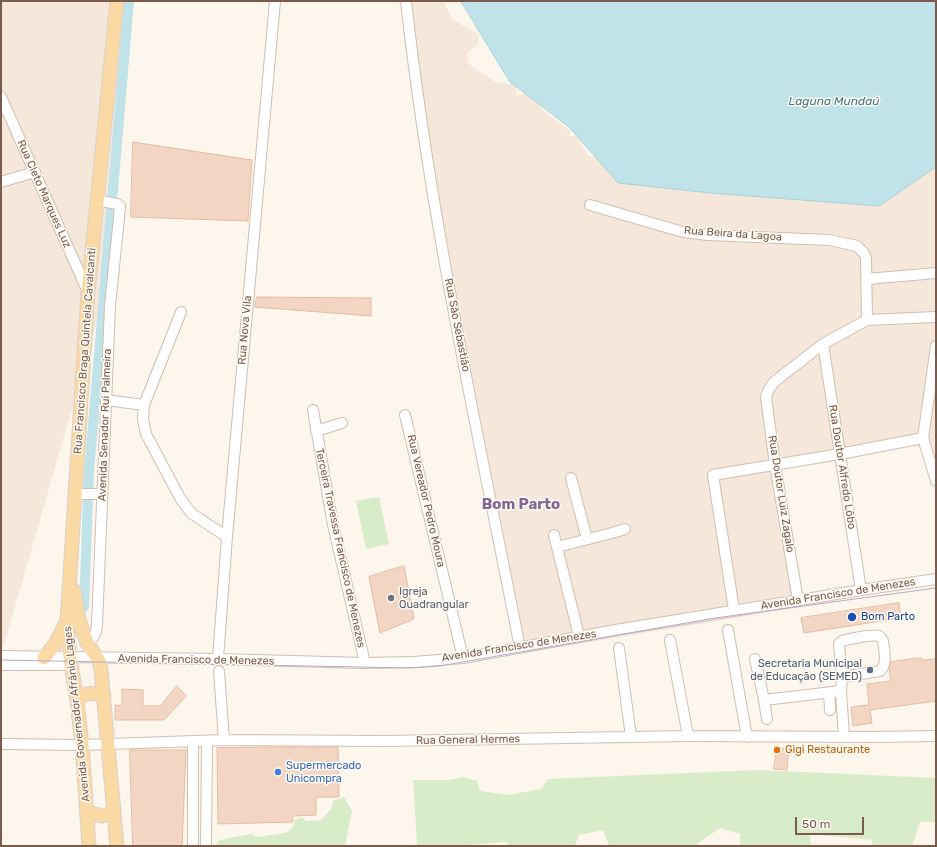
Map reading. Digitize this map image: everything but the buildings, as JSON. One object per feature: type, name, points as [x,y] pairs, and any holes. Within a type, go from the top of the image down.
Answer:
[{"type":"main road","name":"Rua Francisco Braga Quintela Cavalcanti","points":[[70,574],[79,494],[88,292],[110,202],[104,128],[117,1]]},
{"type":"main road","name":"Avenida Governador Afrânio Lages","points":[[70,574],[67,621],[82,745],[89,846]]},
{"type":"main road","name":"Avenida Governador Afrânio Lages","points":[[70,574],[79,619],[86,642],[98,658],[101,670],[117,846]]},
{"type":"main road","points":[[44,658],[55,644],[67,621]]},
{"type":"main road","points":[[77,701],[81,696],[91,693],[104,698]]},
{"type":"main road","points":[[87,812],[102,816],[114,812]]},
{"type":"street","name":"Rua Nova Vila","points":[[218,659],[227,537],[275,1]]},
{"type":"street","name":"Rua São Sebastião","points":[[406,1],[436,216],[520,648]]},
{"type":"street","name":"Rua Cleto Marques Luz","points":[[2,100],[88,292]]},
{"type":"street","points":[[1,182],[35,172]]},
{"type":"street","name":"Avenida Senador Rui Palmeira","points":[[86,642],[93,639],[96,634],[99,494],[106,400],[110,306],[120,208],[110,202]]},
{"type":"street","name":"Rua Beira da Lagoa","points":[[590,205],[683,232],[708,235],[830,240],[851,244],[862,250],[866,258],[867,279]]},
{"type":"street","points":[[867,320],[867,279],[936,273]]},
{"type":"street","points":[[182,312],[144,405],[143,419],[146,434],[180,498],[191,513],[227,537]]},
{"type":"street","points":[[823,344],[867,320],[936,317]]},
{"type":"street","name":"Rua Doutor Luiz Zagalo","points":[[798,600],[775,465],[766,397],[774,382],[823,344]]},
{"type":"street","name":"Rua Doutor Alfredo Lôbo","points":[[823,344],[861,590]]},
{"type":"street","points":[[936,346],[923,438],[936,481]]},
{"type":"street","points":[[106,400],[144,405]]},
{"type":"street","name":"Terceira Travessa Francisco de Menezes","points":[[313,410],[333,525],[365,664]]},
{"type":"street","name":"Rua Vereador Pedro Moura","points":[[405,415],[463,658]]},
{"type":"street","points":[[316,431],[342,424]]},
{"type":"street","points":[[734,610],[713,475],[840,454],[923,438]]},
{"type":"street","points":[[571,478],[587,539]]},
{"type":"street","points":[[79,494],[99,494]]},
{"type":"street","points":[[557,547],[624,529]]},
{"type":"street","points":[[554,535],[579,636]]},
{"type":"street","name":"Avenida Francisco de Menezes","points":[[1,656],[44,658],[71,662],[98,658],[218,659],[365,664],[463,658],[579,636],[734,610],[936,579]]},
{"type":"street","points":[[728,630],[747,737]]},
{"type":"street","points":[[842,677],[880,671],[883,669],[885,665],[883,641],[881,638],[878,636],[842,640],[839,644],[842,677],[841,691],[844,737]]},
{"type":"street","points":[[670,640],[688,736]]},
{"type":"street","points":[[618,648],[631,737]]},
{"type":"street","points":[[755,659],[768,719]]},
{"type":"street","points":[[1,665],[71,662]]},
{"type":"street","points":[[219,672],[224,740]]},
{"type":"street","points":[[764,700],[841,691]]},
{"type":"street","points":[[829,692],[830,710]]},
{"type":"street","name":"Rua General Hermes","points":[[1,744],[109,745],[224,740],[384,741],[688,736],[936,736]]},
{"type":"street","points":[[206,846],[207,741]]},
{"type":"street","points":[[192,742],[193,846]]},
{"type":"shaded area","points":[[1,1],[130,1],[103,301],[4,645],[1,645]]},
{"type":"shaded area","points":[[409,1],[443,1],[452,19],[479,35],[478,44],[467,53],[469,64],[497,83],[516,84],[517,96],[526,92],[536,96],[542,110],[571,131],[568,137],[576,135],[588,155],[596,158],[606,152],[936,144],[936,469],[925,438],[777,459],[802,607],[524,653],[450,281]]},
{"type":"green space","points":[[379,497],[389,544],[366,549],[356,501]]},
{"type":"green space","points":[[758,770],[936,778],[936,822],[920,822],[912,846],[871,846],[873,840],[810,834],[811,846],[740,846],[740,834],[720,828],[694,846],[609,846],[603,830],[579,835],[575,846],[508,846],[507,842],[453,846],[417,846],[413,780],[448,780],[463,777],[477,781],[480,791],[508,795],[541,789],[548,779]]},
{"type":"green space","points":[[344,797],[352,811],[345,846],[215,846],[220,840],[251,834],[257,837],[286,833],[293,827],[295,820],[302,817],[306,821],[321,820],[331,809],[333,801]]},
{"type":"water","name":"Laguna Mundaú","points":[[461,1],[936,1],[936,167],[879,206],[711,193],[618,183],[569,127],[510,82]]},
{"type":"waterway","points":[[84,607],[89,472],[129,1]]},
{"type":"tram line","points":[[1,660],[410,668],[440,666],[715,618],[936,588]]},
{"type":"place","name":"Igreja Quadrangular","points":[[391,598]]},
{"type":"place","name":"Bom Parto","points":[[852,617]]},
{"type":"place","name":"Secretaria Municipal de Educação (SEMED)","points":[[870,670]]},
{"type":"place","name":"Gigi Restaurante","points":[[777,750]]},
{"type":"place","name":"Supermercado Unicompra","points":[[278,772]]},
{"type":"district","name":"Bom Parto","points":[[521,505]]}]
